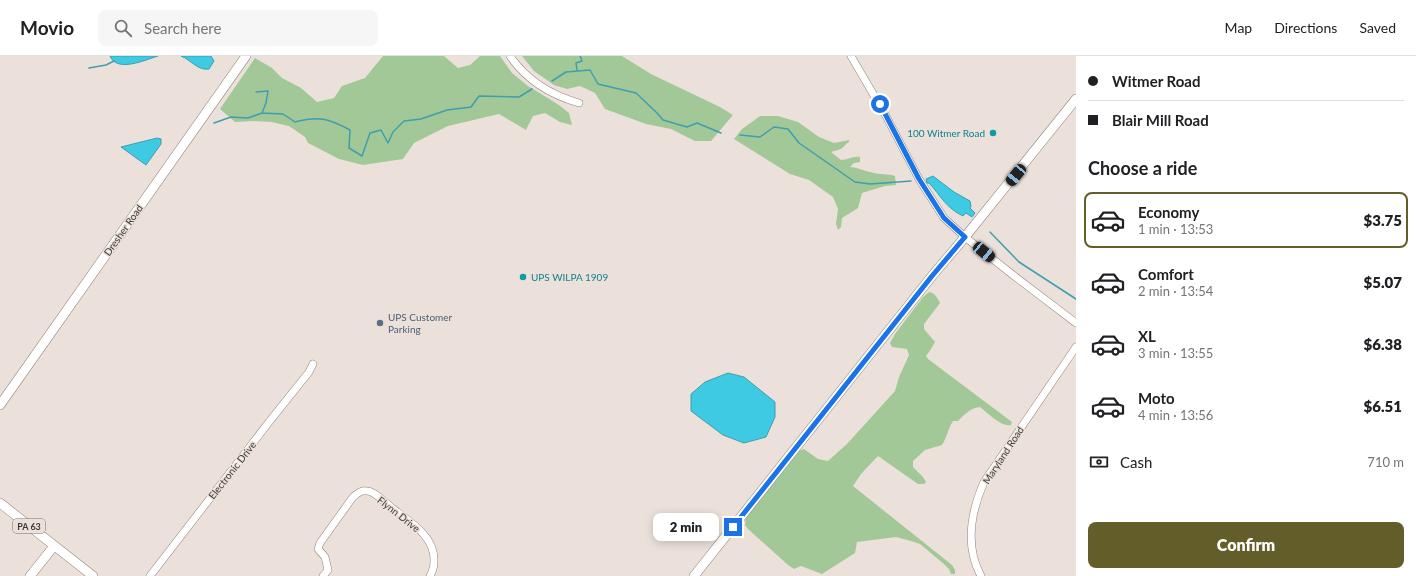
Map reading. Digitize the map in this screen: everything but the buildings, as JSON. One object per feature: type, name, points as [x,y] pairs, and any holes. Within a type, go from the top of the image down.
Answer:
[{"type":"main road","name":"Dresher Road","points":[[0,404],[246,56]]},
{"type":"main road","points":[[694,576],[932,276],[1076,99]]},
{"type":"main road","name":"PA 63","points":[[0,503],[93,576]]},
{"type":"main road","points":[[30,576],[54,546]]},
{"type":"street","points":[[510,56],[523,73],[534,82],[551,93],[579,104]]},
{"type":"street","points":[[851,56],[886,116],[919,179],[944,218],[965,237],[1076,323]]},
{"type":"street","name":"Maryland Road","points":[[981,576],[976,567],[970,544],[971,522],[976,500],[984,482],[1076,346]]},
{"type":"street","name":"Electronic Drive","points":[[150,576],[309,372],[313,364]]},
{"type":"street","name":"Flynn Drive","points":[[323,576],[328,570],[325,557],[318,549],[320,543],[353,497],[360,491],[365,490],[370,491],[390,506],[426,536],[434,553],[434,569],[430,576]]},
{"type":"green space","points":[[383,56],[444,56],[458,68],[470,65],[480,56],[500,56],[512,73],[528,86],[569,113],[572,125],[560,122],[545,113],[533,116],[526,130],[499,114],[448,126],[414,143],[403,159],[363,165],[339,159],[308,143],[305,137],[289,126],[271,122],[235,122],[220,109],[255,58],[272,68],[282,78],[301,88],[317,102],[334,98],[342,86],[365,78]]},
{"type":"green space","points":[[522,56],[622,56],[651,74],[720,107],[733,115],[711,141],[695,141],[671,129],[646,124],[605,109],[595,93],[580,86],[567,89],[554,85],[534,71]]},
{"type":"green space","points":[[760,116],[778,116],[798,122],[819,137],[834,143],[849,140],[843,148],[831,152],[841,160],[860,157],[860,162],[854,163],[850,167],[895,176],[896,185],[885,186],[862,193],[858,208],[842,218],[841,227],[838,230],[836,224],[838,209],[833,197],[809,180],[790,174],[734,139],[742,129]]},
{"type":"green space","points":[[929,292],[936,296],[940,303],[924,324],[924,329],[935,342],[926,356],[1012,422],[1011,425],[999,422],[980,407],[973,409],[958,421],[953,421],[942,445],[925,450],[913,461],[913,467],[926,482],[924,484],[918,484],[878,456],[861,474],[853,486],[952,565],[955,570],[955,574],[951,574],[949,569],[944,564],[920,544],[896,537],[857,542],[855,553],[822,574],[801,566],[794,569],[748,529],[745,525],[746,516],[799,451],[804,449],[818,459],[828,461],[847,444],[895,391],[899,377],[909,355],[907,349],[892,347],[890,343],[923,297]]},
{"type":"water","points":[[110,56],[158,56],[125,65],[114,61]]},
{"type":"water","points":[[181,56],[211,56],[214,61],[209,69],[205,69],[198,67]]},
{"type":"water","points":[[157,138],[161,139],[161,144],[146,165],[121,147]]},
{"type":"water","points":[[933,176],[954,192],[970,201],[970,208],[975,213],[972,217],[966,213],[963,216],[957,213],[929,183],[927,183],[926,179]]},
{"type":"water","points":[[728,373],[744,377],[775,402],[775,417],[766,437],[744,443],[723,435],[691,411],[691,394],[705,382]]},
{"type":"waterway","points":[[577,70],[576,63],[582,61],[580,56]]},
{"type":"waterway","points":[[89,68],[106,65],[114,61]]},
{"type":"waterway","points":[[552,81],[566,72],[590,70],[598,84],[636,93],[663,120],[687,127],[697,123],[721,133]]},
{"type":"waterway","points":[[256,92],[268,91],[266,103],[262,113],[283,114],[295,122],[311,119],[323,119],[336,123],[350,130],[349,148],[362,156],[370,133],[381,130],[388,143],[393,132],[404,121],[421,119],[447,110],[471,107],[479,96],[519,97],[532,89]]},
{"type":"waterway","points":[[214,123],[231,117],[248,118],[262,113]]},
{"type":"waterway","points":[[740,135],[760,137],[774,127],[788,129],[799,143],[855,182],[870,184],[911,181]]},
{"type":"waterway","points":[[990,232],[1019,262],[1076,299]]},
{"type":"place","name":"100 Witmer Road","points":[[993,133]]},
{"type":"place","name":"UPS WILPA 1909","points":[[523,277]]},
{"type":"place","name":"UPS Customer Parking","points":[[380,323]]},
{"type":"route","points":[[733,527],[932,276],[965,237],[944,218],[919,179],[880,104]]}]
